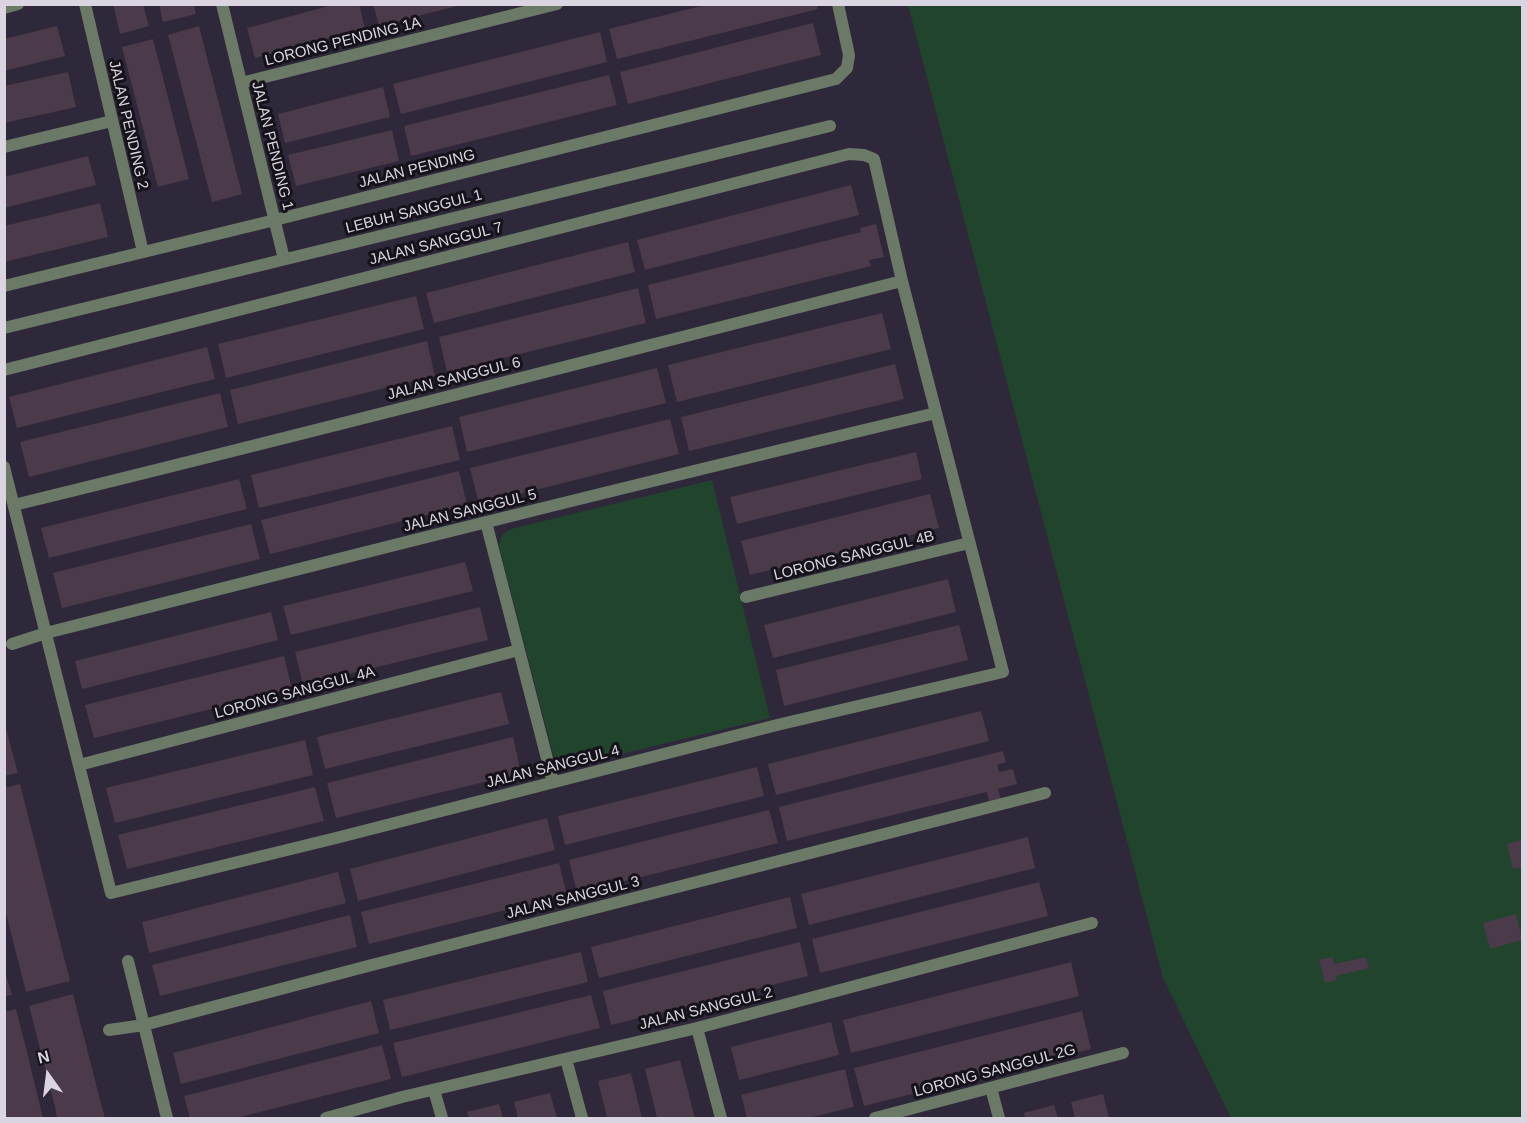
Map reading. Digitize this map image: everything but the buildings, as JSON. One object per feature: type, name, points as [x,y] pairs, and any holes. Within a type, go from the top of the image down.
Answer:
[{"type":"street","points":[[4,8],[18,4]]},
{"type":"street","name":"JALAN PENDING 2","points":[[85,4],[143,252]]},
{"type":"street","name":"JALAN PENDING 1","points":[[222,4],[284,259]]},
{"type":"street","name":"LORONG PENDING 1A","points":[[241,83],[557,4]]},
{"type":"street","name":"JALAN PENDING","points":[[4,285],[836,80],[847,68],[849,55],[838,4]]},
{"type":"street","points":[[4,147],[112,121]]},
{"type":"street","name":"LEBUH SANGGUL 1","points":[[4,328],[830,126]]},
{"type":"street","name":"JALAN SANGGUL 7","points":[[4,370],[849,153],[874,159],[902,281]]},
{"type":"street","points":[[902,281],[969,543]]},
{"type":"street","name":"JALAN SANGGUL 6","points":[[14,505],[237,451],[902,281]]},
{"type":"street","name":"JALAN SANGGUL 5","points":[[12,644],[46,633],[486,522],[936,413]]},
{"type":"street","points":[[4,467],[79,765]]},
{"type":"street","points":[[486,522],[553,782]]},
{"type":"street","name":"LORONG SANGGUL 4B","points":[[746,597],[969,543]]},
{"type":"street","name":"JALAN SANGGUL 4","points":[[79,765],[111,893],[777,725],[1003,672],[969,543]]},
{"type":"street","name":"LORONG SANGGUL 4A","points":[[79,765],[519,650]]},
{"type":"street","name":"JALAN SANGGUL 3","points":[[109,1030],[144,1025],[1045,793]]},
{"type":"street","name":"JALAN SANGGUL 2","points":[[326,1119],[402,1097],[697,1028],[1092,923]]},
{"type":"street","points":[[128,961],[167,1119]]},
{"type":"street","points":[[697,1028],[721,1119]]},
{"type":"street","name":"LORONG SANGGUL 2G","points":[[874,1119],[1123,1053]]},
{"type":"street","points":[[566,1059],[582,1119]]},
{"type":"street","points":[[992,1088],[999,1119]]},
{"type":"street","points":[[434,1090],[442,1119]]},
{"type":"green space","points":[[908,5],[1522,5],[1522,1118],[1231,1118],[1163,978]]},
{"type":"green space","points":[[712,480],[770,718],[564,768],[554,758],[499,546],[502,535],[511,529]]}]
